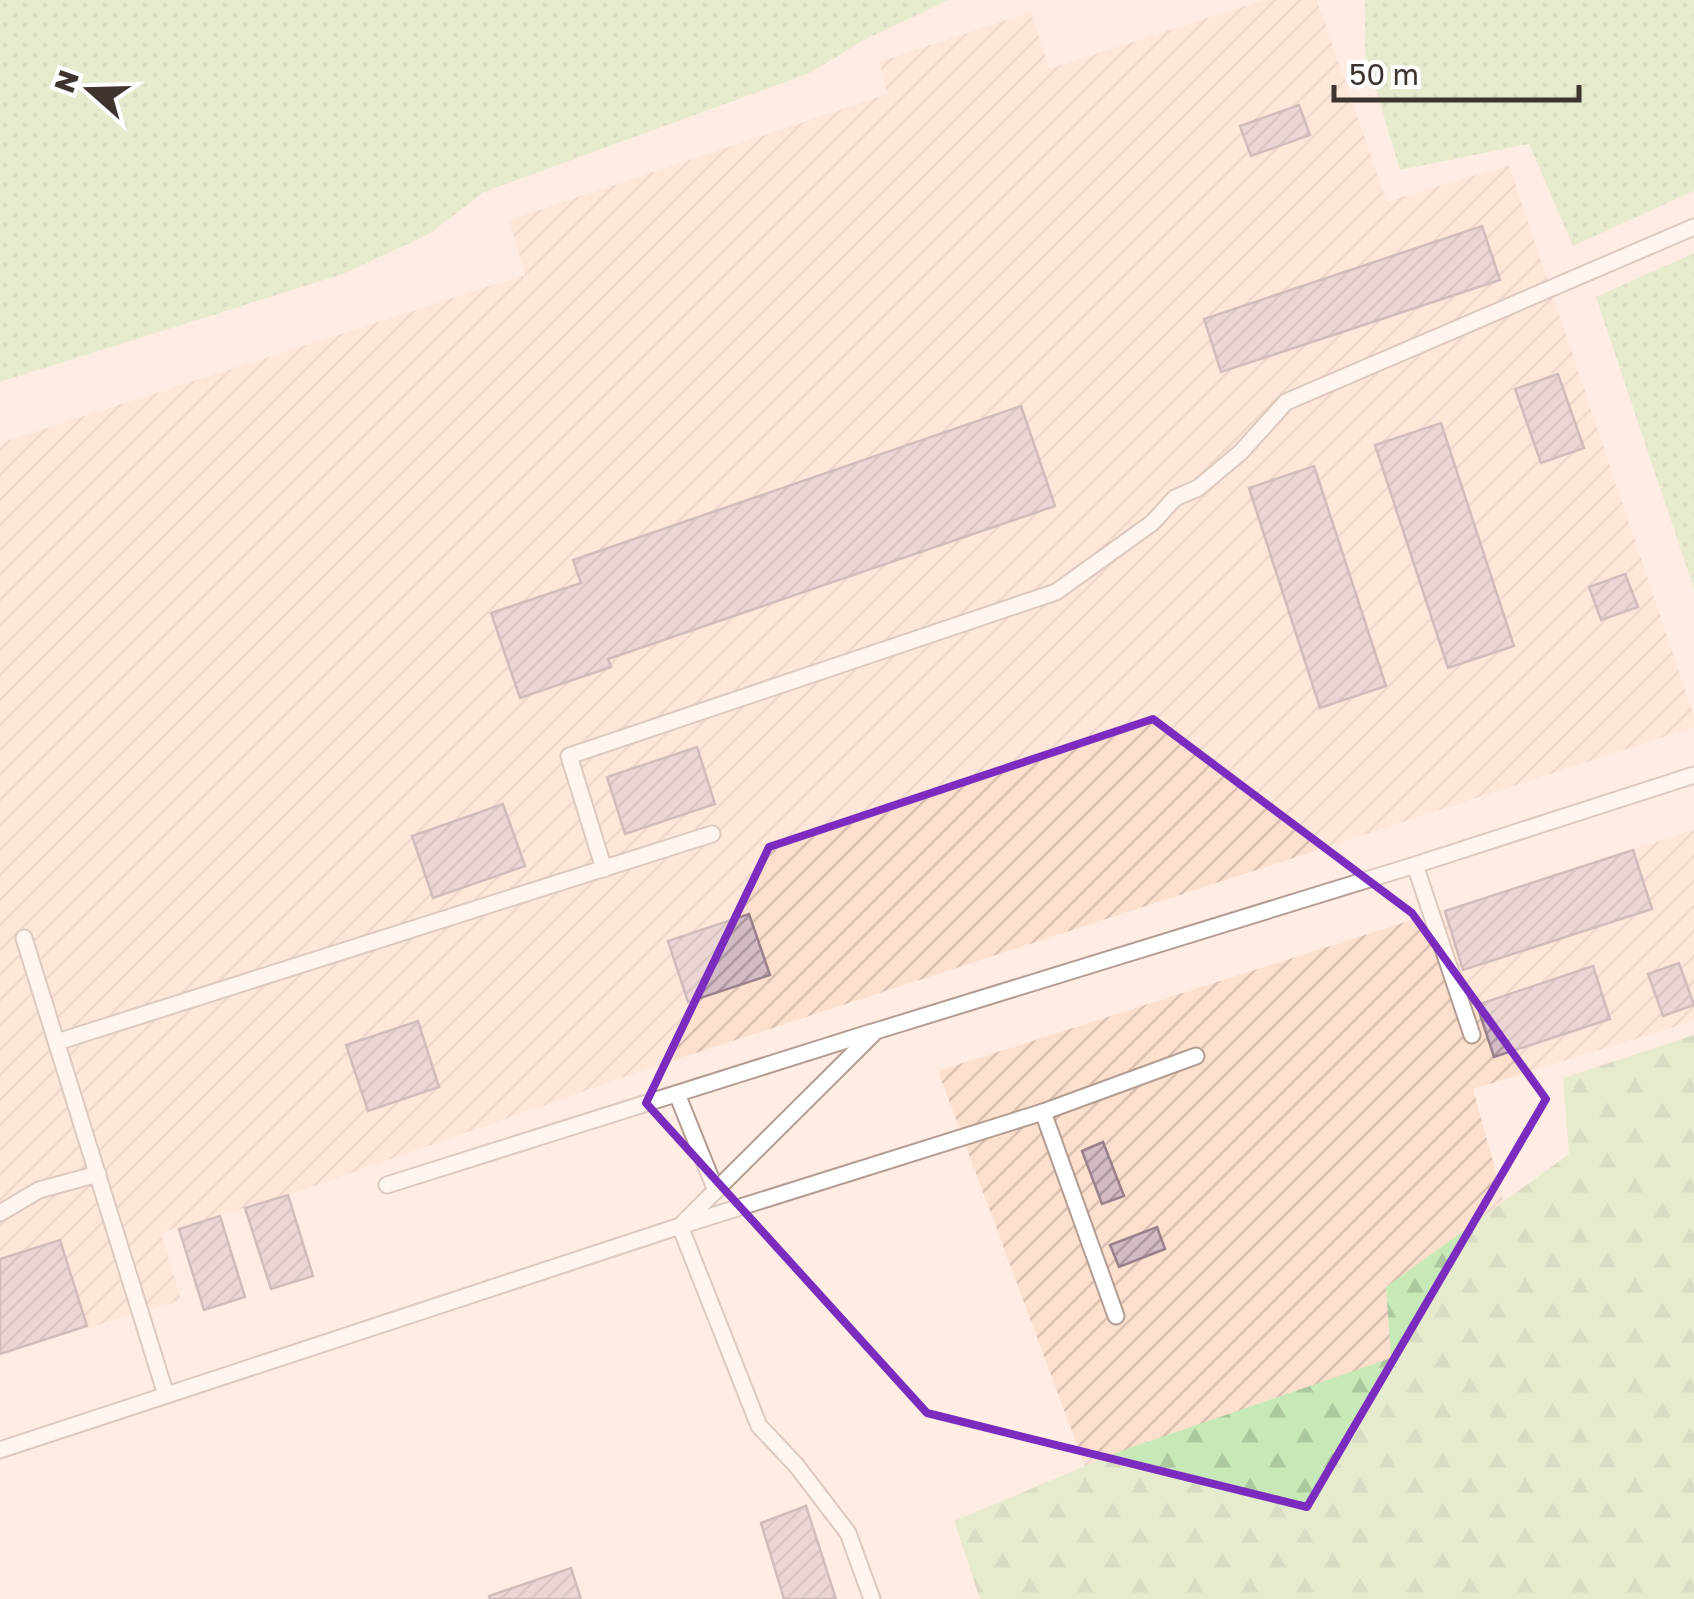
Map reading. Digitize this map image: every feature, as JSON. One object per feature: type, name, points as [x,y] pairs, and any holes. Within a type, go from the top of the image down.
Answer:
[{"type":"lane","points":[[604,868],[569,756],[1056,592],[1152,523],[1175,498],[1198,488],[1241,452],[1286,402],[1694,228]]},
{"type":"lane","points":[[387,1185],[1415,866],[1694,775]]},
{"type":"lane","points":[[56,1042],[712,834]]},
{"type":"lane","points":[[1415,866],[1472,1036]]},
{"type":"lane","points":[[24,938],[166,1396]]},
{"type":"lane","points":[[680,1226],[876,1031]]},
{"type":"lane","points":[[0,1450],[680,1226],[1043,1112],[1196,1056]]},
{"type":"lane","points":[[677,1094],[716,1190]]},
{"type":"lane","points":[[1043,1112],[1116,1316]]},
{"type":"lane","points":[[0,1213],[39,1190],[98,1174]]},
{"type":"lane","points":[[680,1226],[758,1426],[796,1465],[848,1533],[872,1599]]},
{"type":"highlighted area","points":[[1153,719],[1412,913],[1546,1099],[1307,1507],[927,1413],[646,1103],[769,847]]},
{"type":"shaded area","points":[[1264,0],[1317,0],[1387,202],[1509,165],[1694,717],[1694,727],[653,1067],[288,1195],[161,1233],[181,1300],[0,1354],[0,443],[525,275],[509,220],[888,94],[879,62],[1031,12],[1049,69]]},
{"type":"shaded area","points":[[1694,830],[1694,1021],[1473,1089],[1549,1365],[1102,1512],[938,1071]]},
{"type":"green space","points":[[0,0],[949,0],[862,41],[810,73],[484,192],[429,234],[343,274],[0,382]]},
{"type":"green space","points":[[1365,0],[1694,0],[1694,191],[1573,246],[1529,144],[1400,170],[1365,53]]},
{"type":"green space","points":[[1694,253],[1694,589],[1596,297]]},
{"type":"green space","points":[[1694,1035],[1694,1599],[980,1599],[954,1521],[1121,1451],[1391,1358],[1386,1287],[1569,1154],[1563,1078]]},
{"type":"building","points":[[1299,105],[1310,135],[1251,156],[1240,126]]},
{"type":"building","points":[[1482,226],[1500,280],[1221,372],[1204,319]]},
{"type":"building","points":[[1558,374],[1584,448],[1541,463],[1515,389]]},
{"type":"building","points":[[1021,406],[1055,506],[608,659],[611,667],[520,698],[491,613],[581,583],[573,560]]},
{"type":"building","points":[[1441,423],[1514,646],[1448,668],[1375,445]]},
{"type":"building","points":[[1314,466],[1386,686],[1320,708],[1249,488]]},
{"type":"building","points":[[1625,574],[1638,607],[1601,620],[1589,587]]},
{"type":"building","points":[[697,747],[715,804],[625,834],[607,777]]},
{"type":"building","points":[[503,804],[525,866],[433,898],[412,836]]},
{"type":"building","points":[[1633,850],[1652,909],[1463,970],[1445,911]]},
{"type":"building","points":[[749,914],[770,975],[688,1002],[668,941]]},
{"type":"building","points":[[1679,963],[1694,1005],[1663,1016],[1648,974]]},
{"type":"building","points":[[1593,966],[1610,1019],[1494,1057],[1477,1005]]},
{"type":"building","points":[[418,1021],[439,1087],[368,1111],[346,1045]]},
{"type":"building","points":[[1103,1142],[1124,1196],[1102,1204],[1082,1151]]},
{"type":"building","points":[[288,1195],[313,1276],[271,1289],[245,1208]]},
{"type":"building","points":[[220,1216],[245,1297],[204,1310],[179,1229]]},
{"type":"building","points":[[1157,1227],[1165,1249],[1119,1267],[1110,1245]]},
{"type":"building","points":[[60,1240],[87,1326],[0,1354],[0,1259]]},
{"type":"building","points":[[806,1506],[836,1599],[784,1599],[761,1523]]},
{"type":"building","points":[[571,1568],[581,1599],[490,1599],[489,1596]]}]
